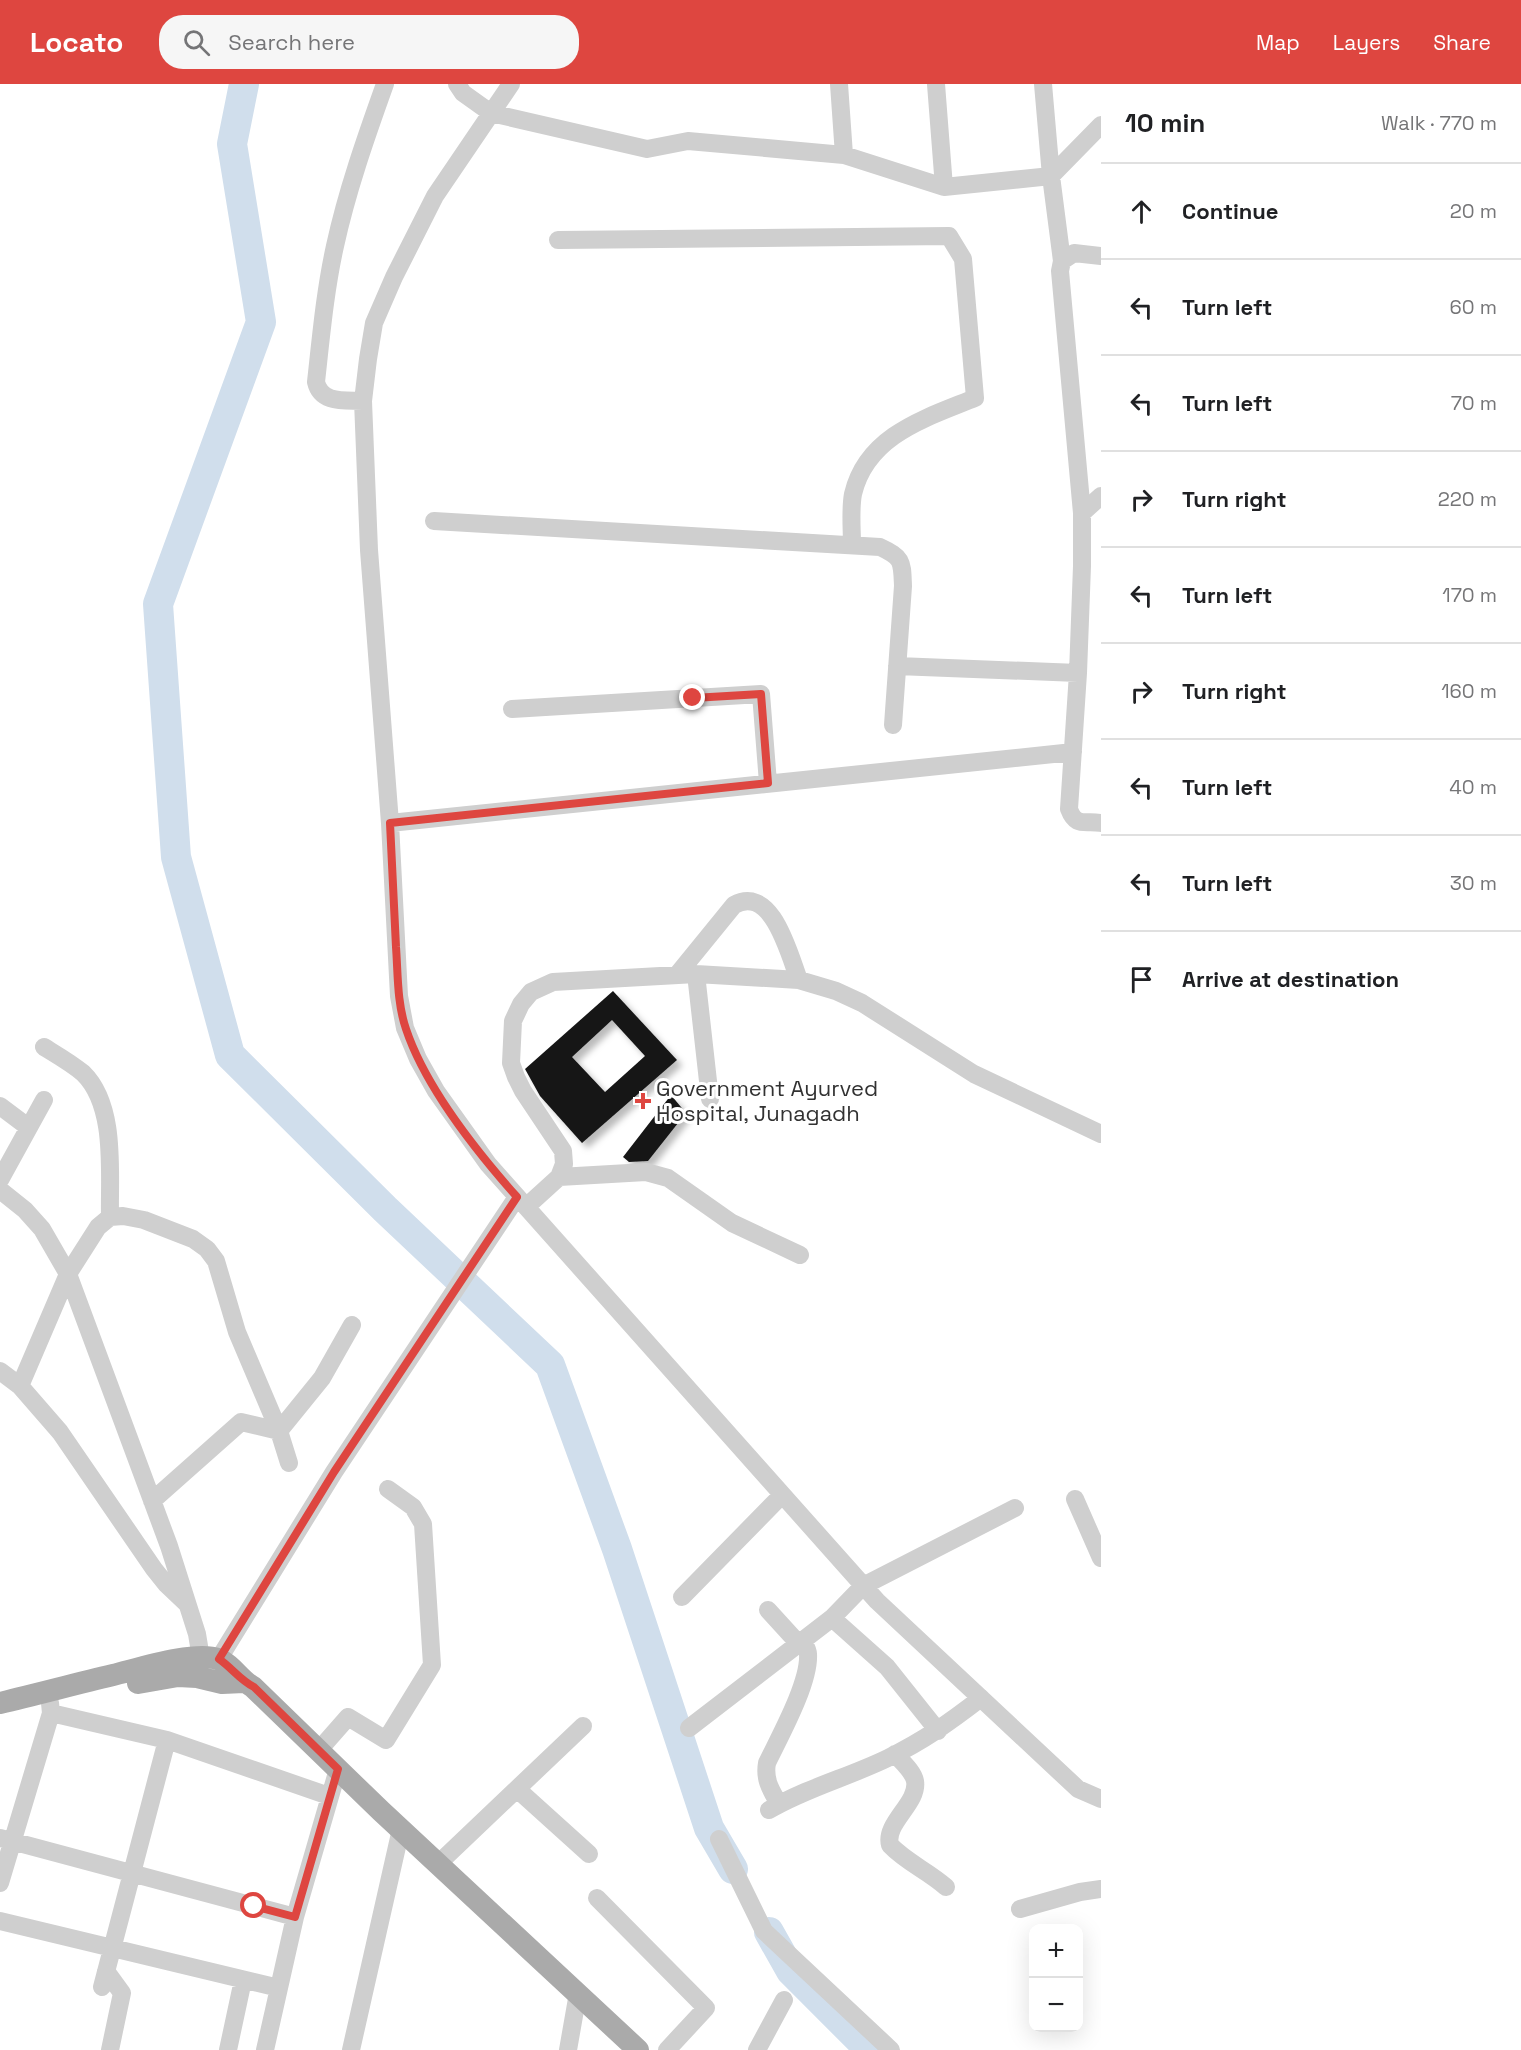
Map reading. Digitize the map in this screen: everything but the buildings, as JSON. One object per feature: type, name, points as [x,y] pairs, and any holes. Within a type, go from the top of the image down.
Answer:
[{"type":"main road","points":[[0,1716],[50,1702],[178,1676],[205,1668],[222,1683],[244,1682],[254,1687],[401,1829],[638,2050]]},
{"type":"main road","points":[[0,1703],[50,1702]]},
{"type":"street","points":[[363,402],[329,399],[318,390],[316,382],[324,310],[335,245],[370,124],[385,84]]},
{"type":"street","points":[[457,84],[463,93],[491,113],[647,149],[688,141],[844,155],[944,187],[1051,176],[1101,125]]},
{"type":"street","points":[[511,84],[435,196],[390,286],[375,323],[363,402],[369,550],[390,823],[399,996],[405,1028],[418,1059],[436,1091],[488,1164],[863,1586],[1078,1789],[1101,1799]]},
{"type":"street","points":[[839,84],[844,155]]},
{"type":"street","points":[[936,84],[944,187]]},
{"type":"street","points":[[1043,84],[1051,176],[1062,261],[1060,271],[1082,513],[1082,566],[1069,809],[1072,818],[1079,822],[1101,823]]},
{"type":"street","points":[[558,240],[949,236],[963,259],[975,398],[905,427],[883,443],[868,460],[853,495],[852,545]]},
{"type":"street","points":[[1062,261],[1074,253],[1101,256]]},
{"type":"street","points":[[1082,513],[1101,496]]},
{"type":"street","points":[[434,521],[852,545],[880,548],[896,555],[902,563],[903,586],[893,725]]},
{"type":"street","points":[[897,666],[1077,673]]},
{"type":"street","points":[[512,709],[761,694],[768,783]]},
{"type":"street","points":[[390,823],[1073,752]]},
{"type":"street","points":[[677,975],[734,905],[743,900],[754,900],[763,906],[774,921],[799,980]]},
{"type":"street","points":[[559,1177],[564,1164],[562,1151],[523,1091],[511,1063],[513,1021],[521,1004],[531,992],[553,982],[696,974],[799,980],[836,991],[862,1003],[974,1074],[1101,1134]]},
{"type":"street","points":[[696,974],[710,1099]]},
{"type":"street","points":[[44,1047],[85,1075],[102,1102],[108,1131],[110,1217]]},
{"type":"street","points":[[0,1180],[44,1100]]},
{"type":"street","points":[[0,1106],[28,1127]]},
{"type":"street","points":[[205,1668],[334,1472],[522,1202],[559,1177],[646,1172],[668,1178],[732,1223],[800,1255]]},
{"type":"street","points":[[0,1190],[25,1210],[42,1229],[68,1274],[152,1501],[197,1634],[205,1668]]},
{"type":"street","points":[[20,1386],[68,1274],[98,1227],[110,1217],[123,1216],[144,1220],[193,1239],[207,1249],[216,1261],[237,1332],[279,1431],[289,1463]]},
{"type":"street","points":[[279,1431],[322,1378],[352,1325]]},
{"type":"street","points":[[0,1371],[20,1386],[60,1432],[154,1569],[187,1604]]},
{"type":"street","points":[[152,1501],[241,1422],[279,1431]]},
{"type":"street","points":[[319,1750],[348,1717],[386,1740],[432,1665],[423,1524],[412,1507],[388,1490]]},
{"type":"street","points":[[682,1597],[782,1495]]},
{"type":"street","points":[[1075,1499],[1101,1558]]},
{"type":"street","points":[[689,1728],[832,1618],[863,1586],[1014,1508]]},
{"type":"street","points":[[768,1610],[808,1652],[806,1675],[767,1763],[765,1773],[774,1807],[895,1754],[938,1731],[981,1698]]},
{"type":"street","points":[[832,1618],[887,1667],[938,1731]]},
{"type":"street","points":[[0,1883],[6,1840],[50,1702],[330,1796]]},
{"type":"street","points":[[439,1863],[583,1726]]},
{"type":"street","points":[[110,2050],[122,1993],[104,1979],[167,1740]]},
{"type":"street","points":[[895,1754],[912,1774],[915,1785],[906,1807],[889,1833],[890,1845],[946,1887]]},
{"type":"street","points":[[265,2050],[295,1917],[338,1769]]},
{"type":"street","points":[[517,1789],[589,1854]]},
{"type":"street","points":[[351,2050],[401,1829]]},
{"type":"street","points":[[719,1839],[764,1931],[891,2050]]},
{"type":"street","points":[[6,1840],[295,1917]]},
{"type":"street","points":[[1020,1909],[1101,1888]]},
{"type":"street","points":[[597,1898],[706,2008],[667,2050]]},
{"type":"street","points":[[0,1921],[279,1988]]},
{"type":"street","points":[[228,2050],[243,1980]]},
{"type":"street","points":[[568,2050],[578,1993]]},
{"type":"street","points":[[757,2050],[784,2000]]},
{"type":"waterway","points":[[244,84],[232,144],[261,322],[158,604],[176,857],[230,1055],[385,1209],[550,1365],[617,1549],[709,1828],[733,1869]]},
{"type":"waterway","points":[[769,1932],[791,1971],[870,2050]]},
{"type":"place","name":"Government Ayurved Hospital, Junagadh","points":[[643,1101]]},
{"type":"route","points":[[254,1906],[295,1917],[338,1769],[254,1687],[244,1682],[219,1659],[334,1472],[517,1197],[488,1164],[436,1091],[418,1059],[405,1028],[399,996],[390,823],[768,783],[761,694],[693,698]]}]
